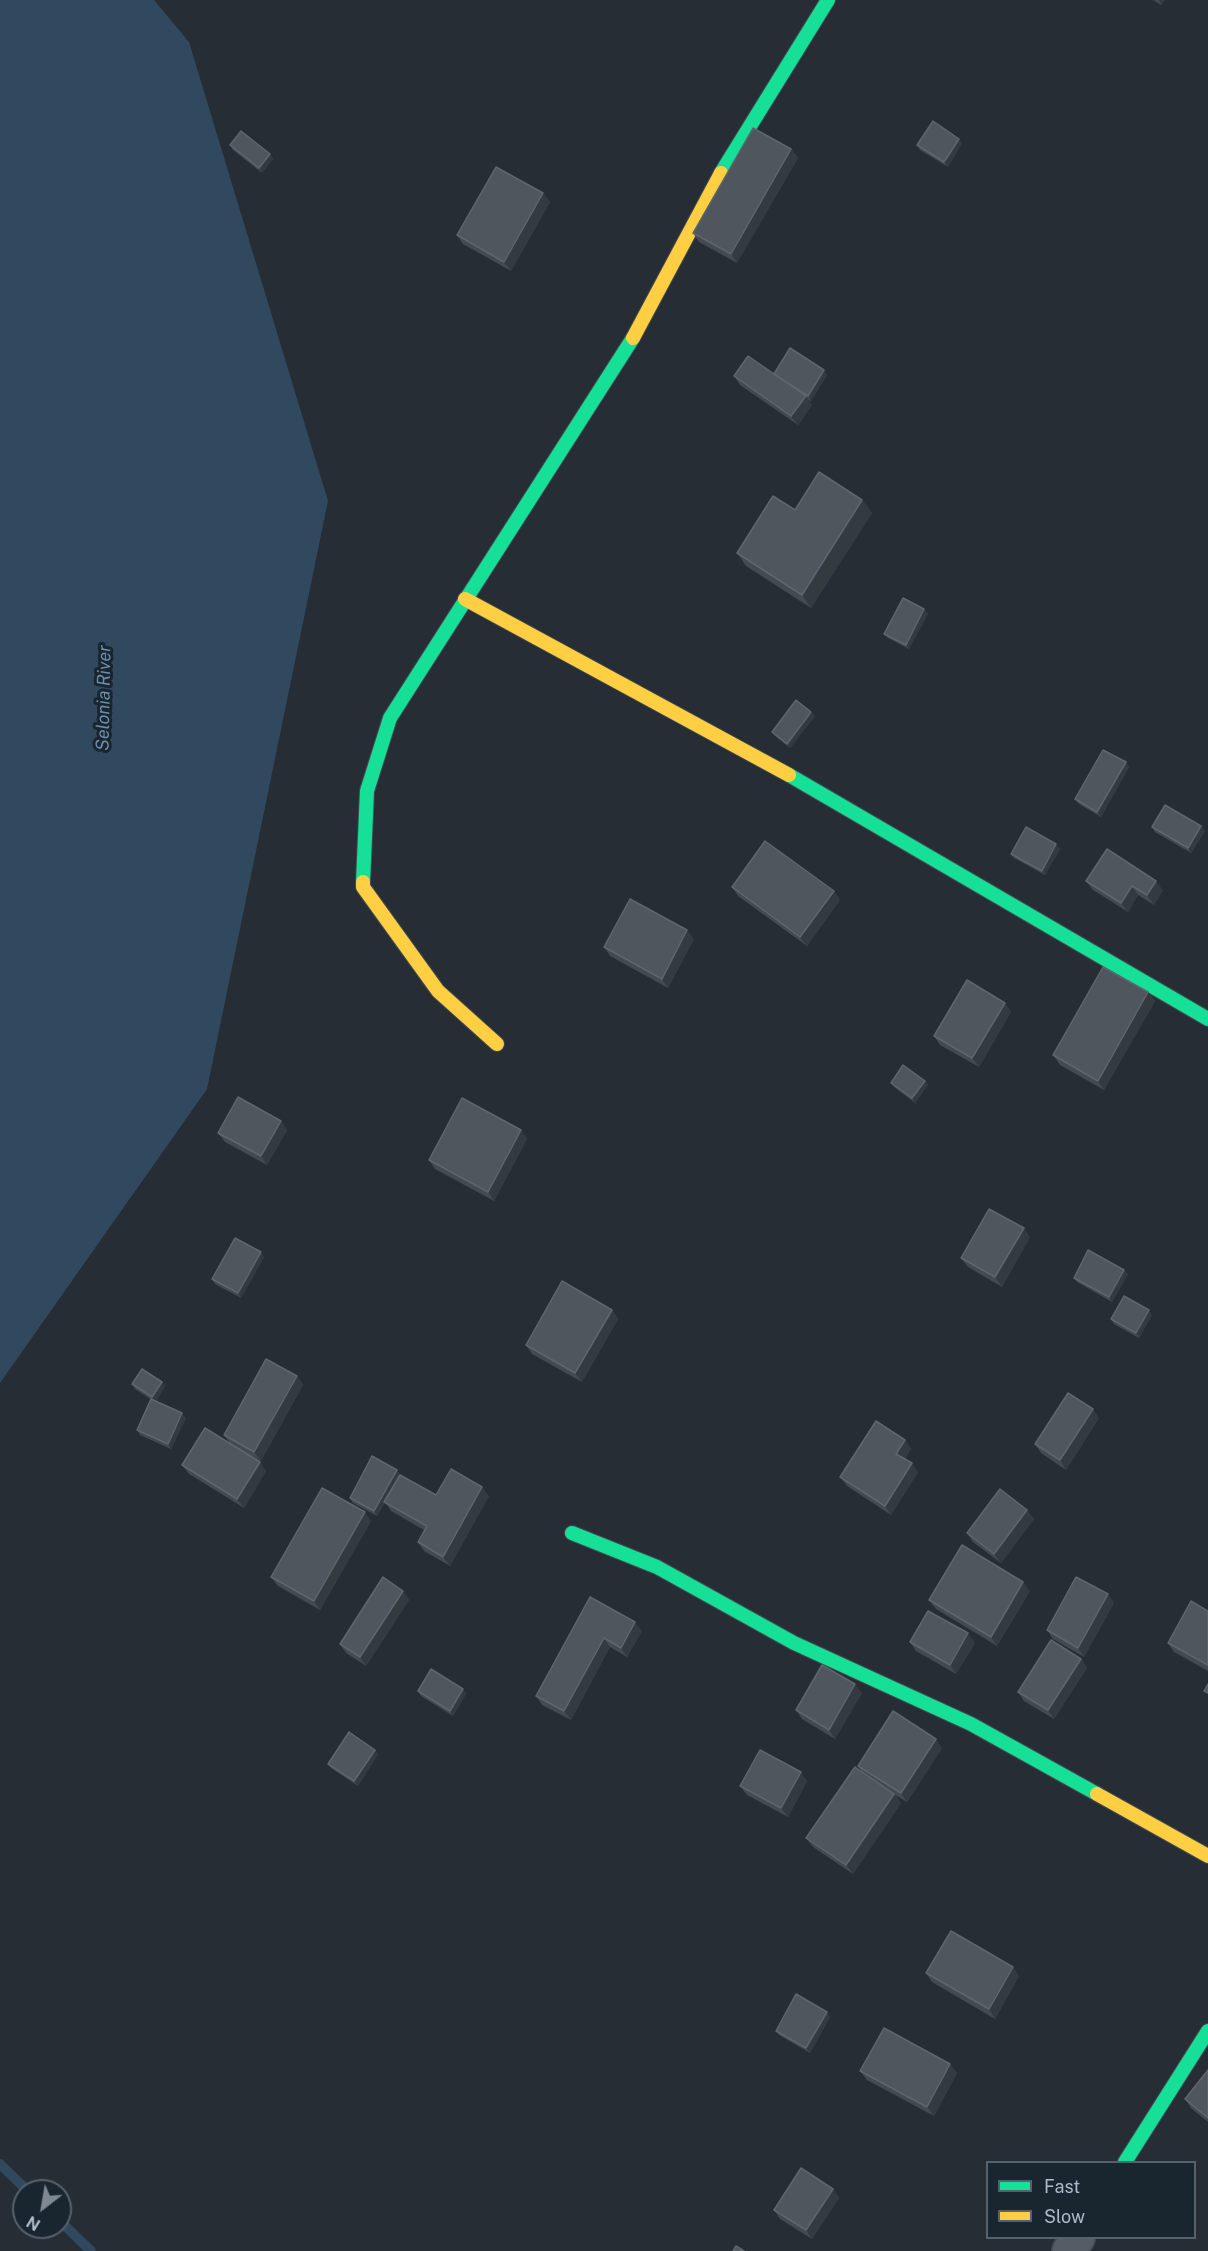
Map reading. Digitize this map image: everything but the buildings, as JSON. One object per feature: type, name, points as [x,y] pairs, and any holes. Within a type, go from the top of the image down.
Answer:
[{"type":"street","points":[[497,1044],[438,991],[363,887],[367,791],[390,718],[637,332],[721,173],[828,0]]},
{"type":"street","points":[[465,599],[847,807],[1208,1019]]},
{"type":"street","points":[[572,1533],[657,1567],[794,1642],[971,1724],[1208,1856]]},
{"type":"street","points":[[1126,2161],[1208,2031]]},
{"type":"water","name":"Selonia River","points":[[0,0],[154,0],[189,42],[328,501],[207,1089],[0,1383]]},
{"type":"waterway","points":[[0,2164],[16,2179]]},
{"type":"waterway","points":[[72,2233],[91,2251]]},
{"type":"traffic: fast","points":[[721,173],[828,0]]},
{"type":"traffic: fast","points":[[363,882],[367,791],[390,718],[633,338]]},
{"type":"traffic: fast","points":[[789,775],[1208,1019]]},
{"type":"traffic: fast","points":[[572,1533],[657,1567],[794,1643],[971,1724],[1097,1794]]},
{"type":"traffic: fast","points":[[1126,2161],[1208,2031]]},
{"type":"traffic: slow","points":[[633,338],[721,173]]},
{"type":"traffic: slow","points":[[465,599],[789,775]]},
{"type":"traffic: slow","points":[[363,882],[363,887],[438,991],[497,1044]]},
{"type":"traffic: slow","points":[[1097,1794],[1208,1856]]}]
